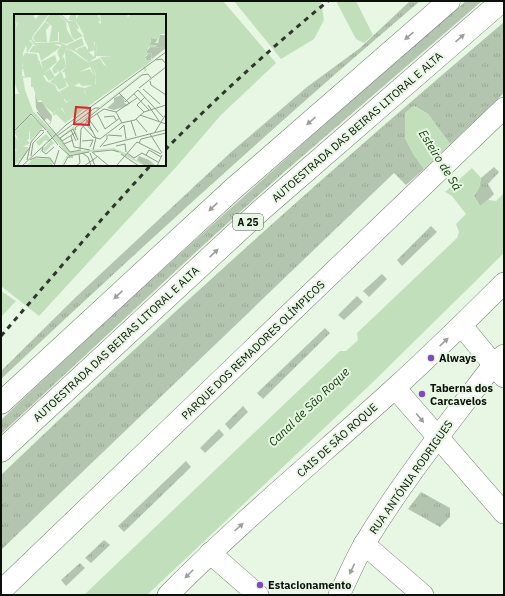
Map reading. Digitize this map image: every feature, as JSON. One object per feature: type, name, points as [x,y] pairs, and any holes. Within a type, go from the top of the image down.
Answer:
[{"type":"highway","points":[[1,403],[233,189],[449,1]]},
{"type":"highway","name":"AUTOESTRADA DAS BEIRAS LITORAL E ALTA","points":[[1,451],[260,210],[502,1]]},
{"type":"street","name":"PARQUE DOS REMADORES OLÍMPICOS","points":[[1,591],[204,398],[504,108]]},
{"type":"street","name":"CAIS DE SÃO ROQUE","points":[[168,595],[210,553],[395,388],[462,326],[504,283]]},
{"type":"street","points":[[462,326],[501,366]]},
{"type":"street","name":"RUA ANTÓNIA RODRIGUES","points":[[339,595],[364,544],[438,438],[501,366]]},
{"type":"street","points":[[395,388],[504,513]]},
{"type":"street","points":[[364,544],[422,595]]},
{"type":"street","points":[[210,553],[247,592]]},
{"type":"green space","points":[[410,1],[420,1],[313,93],[208,187],[1,379],[1,371],[77,296],[230,153],[307,87],[360,48]]},
{"type":"green space","points":[[466,1],[482,1],[283,173],[1,434],[1,420],[58,366],[231,208]]},
{"type":"green space","points":[[504,22],[504,93],[450,144],[428,114],[414,106],[405,113],[405,138],[414,155],[424,169],[406,185],[394,173],[1,550],[1,475],[124,359],[312,188]]},
{"type":"green space","points":[[494,167],[499,172],[488,184],[494,194],[480,206],[474,196],[479,188],[481,178]]},
{"type":"green space","points":[[431,226],[437,232],[402,266],[397,260]]},
{"type":"green space","points":[[382,274],[387,279],[369,297],[363,291]]},
{"type":"green space","points":[[357,296],[363,302],[344,320],[338,315]]},
{"type":"green space","points":[[325,328],[330,333],[263,399],[257,393]]},
{"type":"green space","points":[[243,406],[248,412],[230,430],[225,424]]},
{"type":"green space","points":[[219,429],[224,435],[205,453],[200,448]]},
{"type":"green space","points":[[186,461],[191,467],[124,532],[118,526]]},
{"type":"green space","points":[[421,492],[450,508],[450,517],[440,527],[408,509]]},
{"type":"green space","points":[[104,540],[110,545],[91,563],[85,558]]},
{"type":"green space","points":[[80,563],[85,568],[66,586],[61,580]]},
{"type":"water","points":[[1,1],[223,1],[276,63],[221,115],[177,166],[39,316],[1,286]]},
{"type":"water","points":[[234,1],[321,1],[324,20],[314,39],[281,59]]},
{"type":"water","points":[[336,1],[356,1],[373,35],[364,43],[356,39]]},
{"type":"water","name":"Canal de São Roque","points":[[413,106],[428,114],[450,144],[481,178],[479,188],[474,196],[480,206],[488,200],[496,201],[504,193],[504,253],[373,382],[147,595],[84,595],[340,351],[346,351],[358,340],[357,333],[457,238],[459,232],[456,224],[466,214],[452,196],[445,192],[424,169],[414,155],[405,138],[405,113]]},
{"type":"water","points":[[1,291],[16,301],[1,317]]},
{"type":"pier","points":[[450,144],[472,168],[445,192],[424,169]]},
{"type":"railway","points":[[166,149],[245,73],[328,1]]},
{"type":"railway","points":[[1,336],[102,219],[150,166]]},
{"type":"place","name":"Always","points":[[431,358]]},
{"type":"place","name":"Taberna dos Carcavelos","points":[[422,394]]},
{"type":"place","name":"Estacionamento","points":[[260,585]]},
{"type":"water label","name":"Esteiro de Sá","points":[[440,160]]}]
